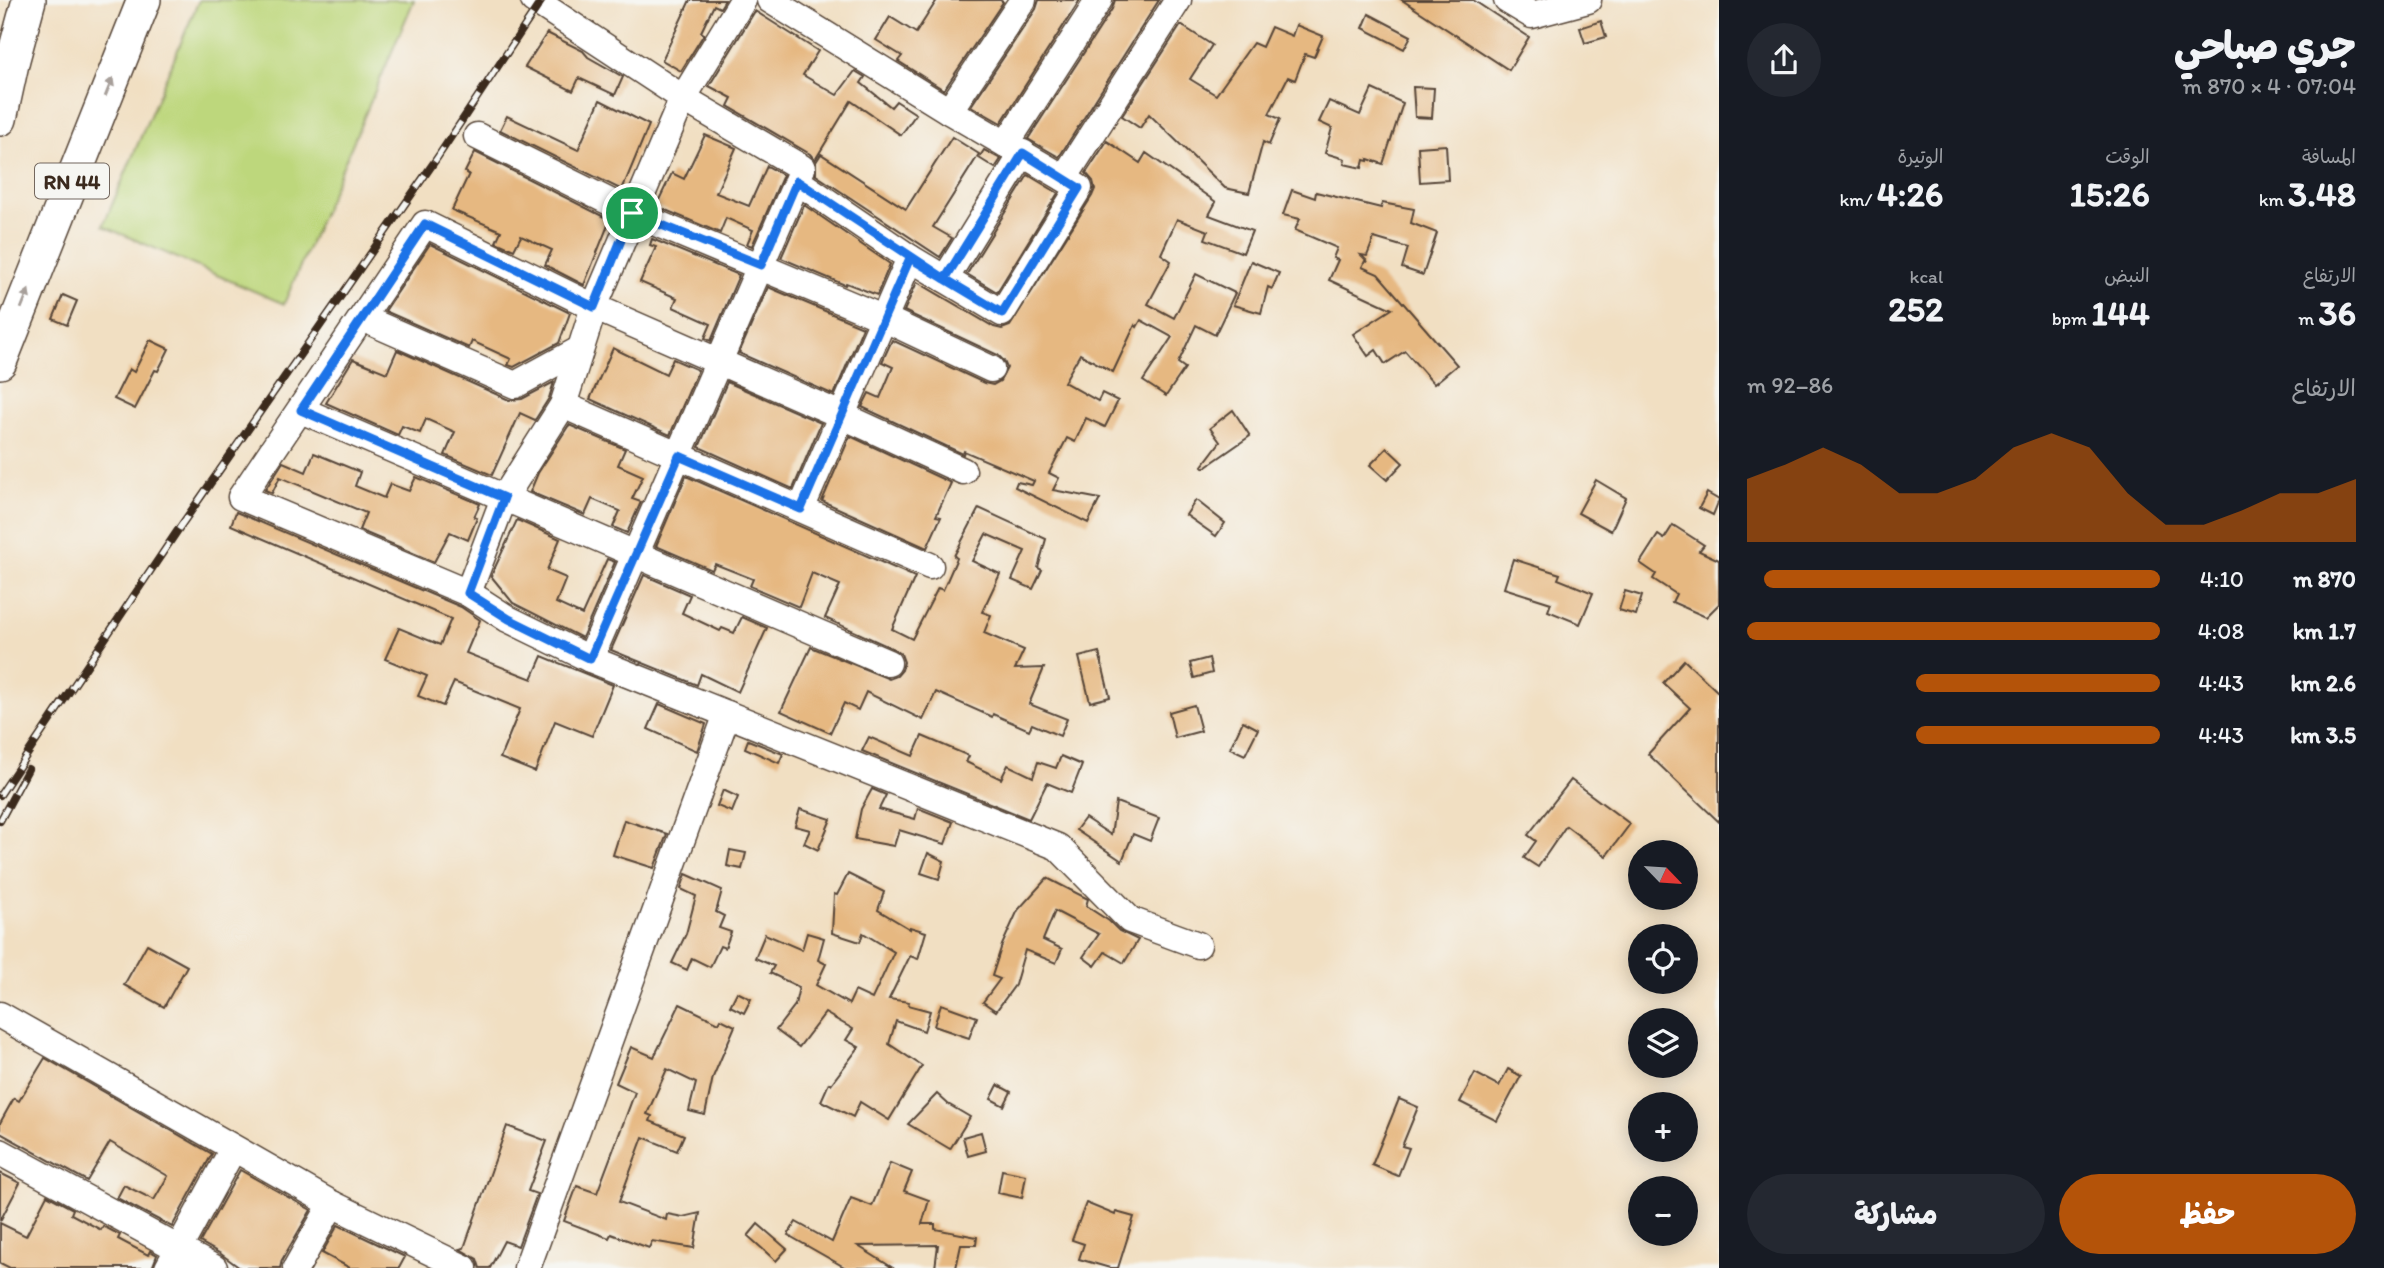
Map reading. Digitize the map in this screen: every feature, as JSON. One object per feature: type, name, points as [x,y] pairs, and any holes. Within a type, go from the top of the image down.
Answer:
[{"type":"main road","points":[[0,119],[29,0]]},
{"type":"main road","points":[[13,59],[36,0]]},
{"type":"main road","name":"RN 44","points":[[0,362],[144,0]]},
{"type":"street","points":[[534,0],[683,98],[802,168],[590,659]]},
{"type":"street","points":[[468,593],[504,498],[563,405],[594,307],[683,98],[743,0]]},
{"type":"street","points":[[770,0],[1079,188],[1002,313],[910,258],[797,181]]},
{"type":"street","points":[[949,111],[1023,0]]},
{"type":"street","points":[[945,279],[1014,148],[1099,0]]},
{"type":"street","points":[[1064,178],[1178,0]]},
{"type":"street","points":[[1507,0],[1532,7],[1588,0]]},
{"type":"street","points":[[477,136],[632,213],[761,265],[992,369]]},
{"type":"street","points":[[963,471],[594,307],[425,224],[242,496],[468,593],[509,619],[590,659],[1058,847],[1130,920],[1198,945]]},
{"type":"street","points":[[801,509],[910,258]]},
{"type":"street","points":[[362,318],[515,385],[579,350]]},
{"type":"street","points":[[563,405],[930,566]]},
{"type":"street","points":[[301,410],[888,663]]},
{"type":"street","points":[[527,1268],[727,714]]},
{"type":"street","points":[[0,1015],[332,1204],[464,1268]]},
{"type":"street","points":[[173,1259],[233,1149]]},
{"type":"street","points":[[0,1152],[173,1259],[214,1268]]},
{"type":"street","points":[[296,1268],[332,1204]]},
{"type":"green space","points":[[199,0],[414,0],[284,304],[103,226]]},
{"type":"building","points":[[690,0],[725,0],[720,8],[714,5],[701,32],[704,34],[681,71],[662,60]]},
{"type":"building","points":[[937,0],[1003,2],[944,90],[898,61],[902,56],[876,40],[890,17],[916,33]]},
{"type":"building","points":[[1039,0],[1080,0],[1001,123],[971,106],[1036,9]]},
{"type":"building","points":[[1115,0],[1159,0],[1059,157],[1028,139],[1112,9]]},
{"type":"building","points":[[1402,0],[1473,0],[1529,37],[1509,70]]},
{"type":"building","points":[[755,11],[818,51],[803,75],[837,95],[855,71],[865,77],[861,83],[891,107],[896,101],[916,114],[901,135],[851,101],[815,160],[810,154],[728,106],[732,98],[709,86]]},
{"type":"building","points":[[1369,14],[1411,36],[1404,49],[1363,28]]},
{"type":"building","points":[[1601,21],[1606,37],[1585,43],[1580,28]]},
{"type":"building","points":[[1181,25],[1212,45],[1190,79],[1216,95],[1253,43],[1262,47],[1271,27],[1292,36],[1296,25],[1323,36],[1314,57],[1305,54],[1295,80],[1288,77],[1269,114],[1280,119],[1269,145],[1263,142],[1249,193],[1225,188],[1149,114],[1140,128],[1122,116]]},
{"type":"building","points":[[547,33],[583,51],[588,57],[623,77],[615,95],[579,78],[573,91],[525,67]]},
{"type":"building","points":[[1413,87],[1434,88],[1432,118],[1415,117]]},
{"type":"building","points":[[1372,89],[1403,103],[1383,164],[1368,159],[1364,160],[1362,168],[1344,164],[1345,159],[1325,153],[1332,128],[1319,122],[1329,101],[1360,115]]},
{"type":"building","points":[[600,100],[649,125],[622,190],[500,130],[507,116],[578,150]]},
{"type":"building","points":[[705,135],[736,148],[716,193],[749,206],[767,166],[783,175],[752,246],[747,244],[753,230],[726,218],[720,233],[656,206],[672,173],[684,179]]},
{"type":"building","points":[[952,137],[979,154],[933,227],[952,238],[940,257],[816,175],[816,162],[821,154],[906,209]]},
{"type":"building","points":[[1107,141],[1140,163],[1146,153],[1216,202],[1209,215],[1252,231],[1243,253],[1205,239],[1208,231],[1177,219],[1161,254],[1171,261],[1148,304],[1174,318],[1196,274],[1235,293],[1215,335],[1196,325],[1178,363],[1185,368],[1166,396],[1143,381],[1172,337],[1141,320],[1137,327],[1135,325],[1113,372],[1080,354],[1064,382],[1098,401],[1102,393],[1118,401],[1105,427],[1086,418],[1075,442],[1067,438],[1049,473],[1059,478],[1053,490],[1100,499],[1088,523],[1015,487],[1017,482],[1032,485],[1034,481],[964,451],[963,454],[862,407],[869,393],[880,398],[893,367],[882,362],[892,340],[984,383],[993,385],[1000,381],[1007,368],[998,355],[904,311],[917,282],[994,327],[1002,329],[1010,326],[1092,196],[1095,189],[1093,181],[1086,173]]},
{"type":"building","points":[[1446,145],[1448,180],[1420,182],[1418,147]]},
{"type":"building","points":[[984,150],[1001,159],[995,168],[979,158]]},
{"type":"building","points":[[475,152],[610,220],[584,285],[545,265],[552,250],[521,236],[514,250],[496,242],[501,231],[452,210],[469,174],[465,172]]},
{"type":"building","points":[[1028,175],[1058,193],[997,292],[967,274]]},
{"type":"building","points":[[1292,190],[1315,198],[1316,192],[1381,208],[1382,203],[1414,209],[1411,223],[1437,233],[1423,275],[1402,268],[1408,248],[1374,238],[1367,256],[1361,255],[1368,262],[1365,261],[1362,267],[1378,274],[1457,365],[1434,384],[1405,351],[1385,364],[1376,350],[1368,356],[1353,334],[1392,309],[1329,280],[1338,260],[1333,258],[1337,248],[1295,230],[1300,219],[1283,215]]},
{"type":"building","points":[[804,205],[890,264],[877,295],[846,283],[845,285],[781,258]]},
{"type":"building","points":[[652,239],[739,275],[711,341],[705,338],[711,324],[673,307],[677,298],[640,282],[656,247],[650,245]]},
{"type":"building","points":[[430,244],[570,313],[559,343],[514,367],[508,365],[511,359],[472,341],[469,348],[385,311]]},
{"type":"building","points":[[1251,261],[1279,273],[1272,289],[1268,287],[1261,313],[1233,305]]},
{"type":"building","points":[[768,287],[863,327],[834,395],[739,353]]},
{"type":"building","points":[[63,295],[77,301],[67,325],[53,319]]},
{"type":"building","points":[[150,340],[169,349],[135,409],[114,399],[129,369],[134,372]]},
{"type":"building","points":[[613,348],[666,374],[673,359],[698,370],[670,435],[590,399]]},
{"type":"building","points":[[397,350],[509,400],[522,399],[554,382],[549,398],[535,420],[520,413],[492,475],[445,455],[455,432],[426,419],[420,433],[402,426],[398,435],[326,403],[353,359],[387,373]]},
{"type":"building","points":[[727,382],[821,423],[793,489],[699,447]]},
{"type":"building","points":[[1233,410],[1250,436],[1204,468],[1202,466],[1220,442],[1210,428]]},
{"type":"building","points":[[569,425],[625,449],[618,465],[643,476],[632,499],[641,502],[627,533],[613,527],[620,511],[592,499],[585,515],[530,492],[538,473]]},
{"type":"building","points":[[850,436],[951,483],[936,516],[941,517],[927,548],[822,501]]},
{"type":"building","points":[[1387,448],[1403,463],[1387,480],[1370,465]]},
{"type":"building","points":[[314,453],[360,472],[355,486],[384,498],[390,484],[409,491],[416,477],[480,504],[468,540],[450,532],[434,562],[359,530],[366,513],[280,477],[272,493],[265,490],[283,462],[306,472]]},
{"type":"building","points":[[686,476],[915,577],[892,629],[912,639],[938,588],[943,590],[957,558],[954,556],[979,508],[1046,539],[1038,568],[1042,570],[1033,589],[1012,580],[1025,551],[986,534],[972,561],[1000,574],[982,612],[991,615],[984,633],[1024,650],[1015,669],[1044,668],[1029,704],[1067,719],[1060,736],[1032,724],[1029,730],[993,714],[992,717],[936,692],[923,720],[866,692],[858,710],[844,703],[830,733],[781,711],[811,647],[889,679],[902,670],[904,662],[901,654],[825,618],[840,585],[812,573],[799,607],[750,586],[753,579],[715,564],[712,570],[656,546]]},
{"type":"building","points":[[1596,480],[1626,498],[1611,531],[1578,513]]},
{"type":"building","points":[[1707,493],[1719,500],[1713,515],[1699,508]]},
{"type":"building","points":[[1196,500],[1225,523],[1216,536],[1186,515]]},
{"type":"building","points":[[236,512],[461,607],[480,620],[466,653],[532,679],[542,656],[613,685],[592,736],[555,721],[535,772],[500,758],[520,709],[454,682],[443,706],[418,696],[427,676],[385,659],[399,628],[440,645],[451,619],[231,525]]},
{"type":"building","points":[[517,520],[560,539],[547,570],[566,578],[556,603],[582,615],[607,559],[615,562],[582,638],[513,603],[491,576]]},
{"type":"building","points":[[1673,525],[1704,545],[1699,551],[1719,560],[1719,604],[1706,617],[1672,602],[1676,594],[1653,579],[1656,574],[1640,563],[1658,535],[1664,539]]},
{"type":"building","points":[[1513,559],[1560,574],[1558,579],[1593,593],[1580,624],[1548,611],[1551,603],[1504,588]]},
{"type":"building","points":[[644,575],[690,595],[682,613],[720,631],[722,628],[734,633],[742,617],[767,628],[738,692],[701,674],[697,685],[611,650]]},
{"type":"building","points":[[1625,591],[1642,596],[1636,615],[1619,610]]},
{"type":"building","points":[[1099,652],[1110,697],[1090,702],[1079,657]]},
{"type":"building","points":[[1209,658],[1212,673],[1194,678],[1190,663]]},
{"type":"building","points":[[1684,660],[1719,693],[1719,822],[1648,754],[1690,708],[1663,683]]},
{"type":"building","points":[[659,704],[706,724],[697,751],[648,729]]},
{"type":"building","points":[[1194,705],[1201,731],[1175,738],[1169,712]]},
{"type":"building","points":[[1243,721],[1258,729],[1245,755],[1230,748]]},
{"type":"building","points":[[922,736],[969,756],[966,762],[1001,779],[1008,765],[1033,777],[1038,762],[1056,768],[1061,756],[1082,765],[1071,793],[1047,783],[1029,819],[862,751],[869,737],[913,756]]},
{"type":"building","points":[[748,740],[783,754],[779,763],[745,748]]},
{"type":"building","points":[[1571,780],[1630,824],[1606,856],[1566,826],[1538,867],[1524,858],[1536,841],[1528,835]]},
{"type":"building","points":[[872,789],[886,795],[879,809],[915,819],[918,808],[953,822],[945,844],[899,830],[894,846],[855,839],[861,809]]},
{"type":"building","points":[[723,790],[738,797],[732,812],[717,806]]},
{"type":"building","points":[[1116,802],[1159,818],[1150,841],[1133,834],[1122,861],[1076,830],[1085,818],[1111,835]]},
{"type":"building","points":[[800,809],[831,819],[818,850],[804,843],[810,830],[795,826]]},
{"type":"building","points":[[624,820],[667,834],[654,868],[613,855]]},
{"type":"building","points":[[730,850],[746,853],[742,869],[727,866]]},
{"type":"building","points":[[928,853],[944,861],[939,879],[921,873]]},
{"type":"building","points":[[686,874],[722,890],[716,912],[724,916],[719,928],[731,932],[725,948],[720,946],[710,967],[692,958],[687,970],[672,963],[686,934],[696,896],[681,889]]},
{"type":"building","points":[[848,874],[884,892],[878,910],[910,929],[926,932],[918,959],[910,956],[889,999],[909,1002],[908,1005],[930,1011],[924,1031],[896,1021],[889,1044],[922,1066],[889,1120],[860,1102],[853,1117],[821,1101],[829,1083],[831,1084],[859,1047],[846,1040],[853,1029],[825,1013],[799,1047],[776,1030],[795,1005],[799,987],[770,973],[774,966],[755,958],[765,934],[802,950],[807,933],[824,938],[818,960],[826,964],[816,985],[849,1004],[855,991],[872,999],[894,952],[863,933],[860,942],[832,933],[834,894],[837,895]]},
{"type":"building","points":[[1047,878],[1088,899],[1086,906],[1119,931],[1138,940],[1124,963],[1105,952],[1095,966],[1083,957],[1099,934],[1055,911],[1043,940],[1062,949],[1056,963],[1025,950],[1015,985],[996,1011],[983,1002],[1000,979],[992,976],[1002,945],[1018,910]]},
{"type":"building","points":[[147,944],[187,966],[164,1007],[124,985]]},
{"type":"building","points":[[737,992],[751,999],[744,1013],[730,1006]]},
{"type":"building","points":[[680,1004],[719,1023],[721,1019],[735,1026],[713,1077],[705,1115],[689,1111],[696,1083],[667,1069],[647,1114],[652,1116],[650,1121],[684,1135],[677,1151],[643,1137],[619,1202],[666,1220],[667,1214],[683,1217],[700,1213],[694,1248],[652,1241],[649,1248],[611,1234],[609,1238],[564,1221],[577,1186],[597,1193],[635,1092],[616,1083],[631,1047],[654,1057]]},
{"type":"building","points":[[941,1004],[977,1017],[969,1038],[934,1026]]},
{"type":"building","points":[[45,1058],[212,1154],[172,1227],[117,1198],[124,1185],[154,1200],[168,1176],[110,1142],[87,1181],[0,1133],[0,1123],[14,1098],[19,1101]]},
{"type":"building","points":[[1508,1069],[1521,1076],[1497,1121],[1460,1102],[1475,1073],[1499,1086]]},
{"type":"building","points":[[998,1085],[1011,1092],[1004,1106],[991,1099]]},
{"type":"building","points":[[937,1094],[970,1117],[950,1149],[908,1124]]},
{"type":"building","points":[[1399,1099],[1418,1107],[1402,1146],[1409,1148],[1398,1176],[1372,1165]]},
{"type":"building","points":[[507,1126],[547,1141],[528,1191],[537,1194],[518,1246],[504,1241],[490,1268],[480,1268],[477,1259],[460,1249],[464,1248]]},
{"type":"building","points":[[981,1132],[986,1151],[968,1156],[963,1137]]},
{"type":"building","points":[[890,1163],[912,1172],[904,1191],[929,1200],[922,1224],[935,1224],[935,1229],[977,1237],[976,1245],[961,1245],[956,1268],[935,1268],[938,1245],[858,1246],[893,1268],[846,1268],[788,1235],[796,1222],[832,1242],[851,1198],[872,1206]]},
{"type":"building","points":[[240,1170],[311,1210],[280,1268],[240,1268],[200,1242]]},
{"type":"building","points":[[1002,1170],[1026,1175],[1022,1198],[998,1193]]},
{"type":"building","points":[[0,1173],[20,1183],[0,1221]]},
{"type":"building","points":[[47,1195],[73,1209],[71,1214],[101,1230],[103,1226],[120,1235],[118,1239],[148,1255],[150,1251],[157,1255],[152,1268],[10,1268],[0,1263],[0,1223],[26,1236]]},
{"type":"building","points":[[1086,1203],[1115,1215],[1116,1212],[1134,1217],[1118,1268],[1079,1259],[1084,1244],[1072,1240]]},
{"type":"building","points":[[758,1224],[787,1249],[776,1261],[748,1236]]},
{"type":"building","points":[[338,1225],[405,1257],[399,1268],[350,1268],[322,1253]]},
{"type":"railway","points":[[0,795],[180,527],[437,158],[542,0]]},
{"type":"railway","points":[[0,821],[28,769]]},
{"type":"route","points":[[632,213],[594,307],[425,224],[301,410],[504,498],[468,593],[509,619],[590,659],[679,456],[801,509],[910,258],[945,279],[1002,313],[1079,188],[1023,153],[945,279],[797,181],[761,265],[632,213]]}]
